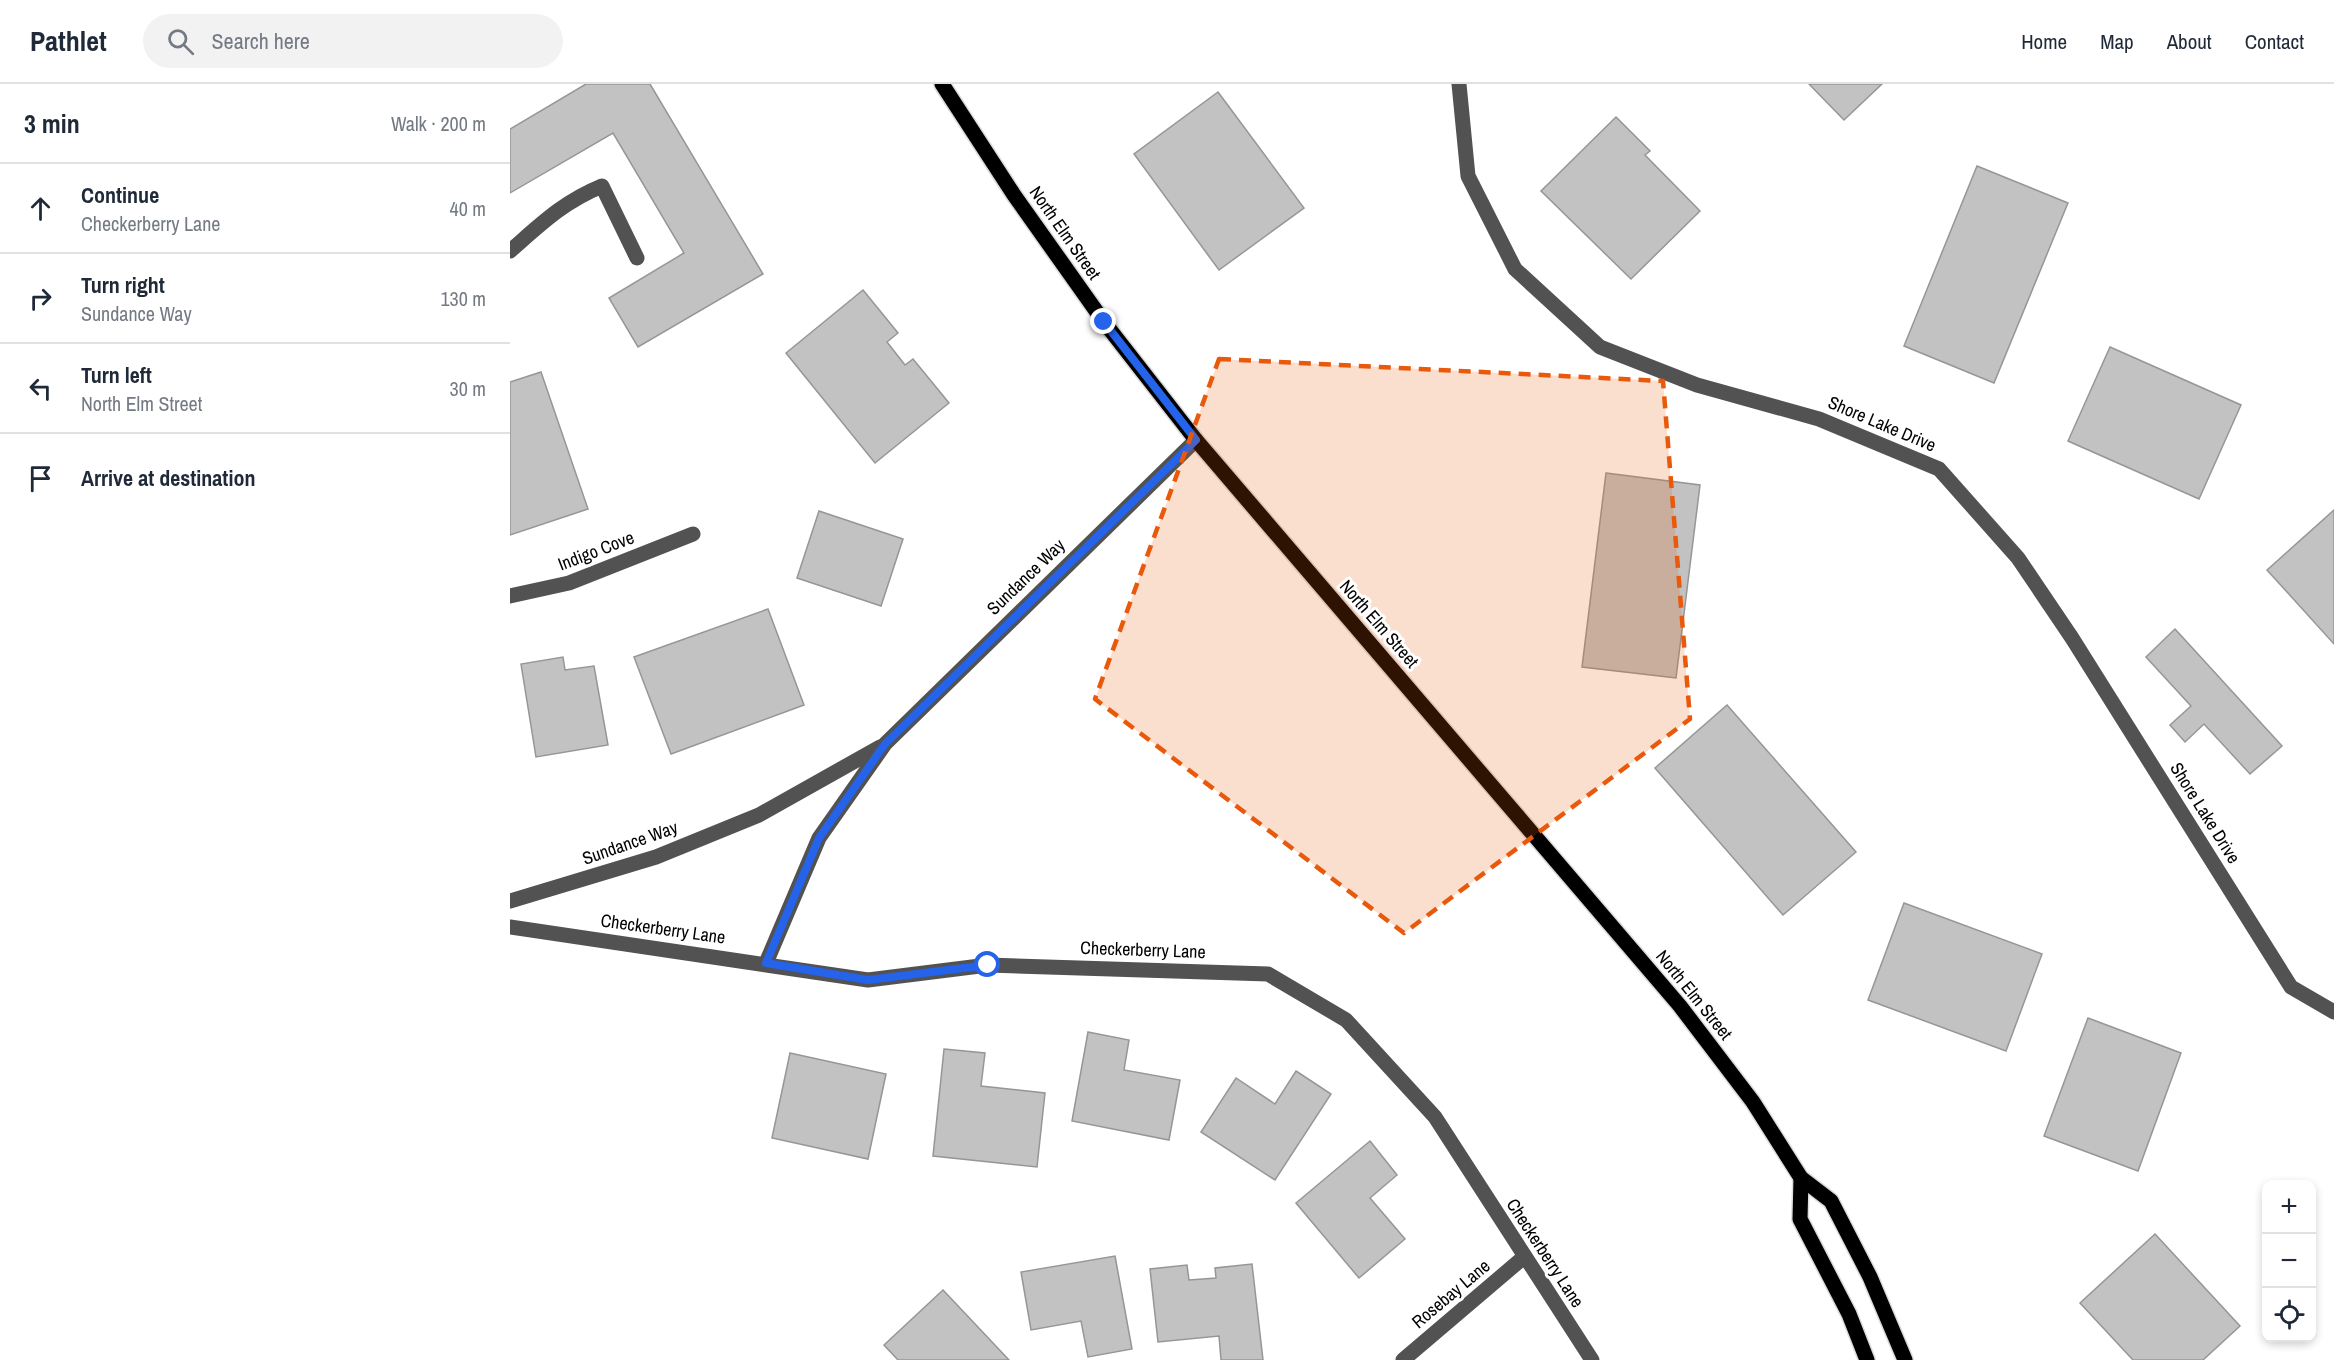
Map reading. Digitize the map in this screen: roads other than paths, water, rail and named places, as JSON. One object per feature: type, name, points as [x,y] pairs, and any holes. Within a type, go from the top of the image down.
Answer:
[{"type":"main road","name":"North Elm Street","points":[[942,84],[1014,195],[1104,322],[1196,440],[1680,1006],[1754,1102],[1801,1178],[1831,1201],[1870,1277],[1905,1360]]},
{"type":"main road","points":[[1801,1178],[1800,1219],[1849,1314],[1867,1360]]},
{"type":"street","name":"Shore Lake Drive","points":[[1459,84],[1468,176],[1515,269],[1600,347],[1697,386],[1819,418],[1939,469],[2018,558],[2072,638],[2291,987],[2334,1012]]},
{"type":"street","points":[[510,251],[554,212],[575,197],[602,186],[637,258]]},
{"type":"street","name":"Sundance Way","points":[[766,963],[819,838],[885,744],[1196,440]]},
{"type":"street","name":"Indigo Cove","points":[[510,596],[569,583],[693,534]]},
{"type":"street","name":"Sundance Way","points":[[510,902],[656,857],[759,815],[885,744]]},
{"type":"street","name":"Checkerberry Lane","points":[[510,927],[766,963],[868,980],[988,965],[1268,974],[1346,1020],[1436,1117],[1592,1360]]},
{"type":"street","name":"Rosebay Lane","points":[[1403,1360],[1524,1257]]}]
